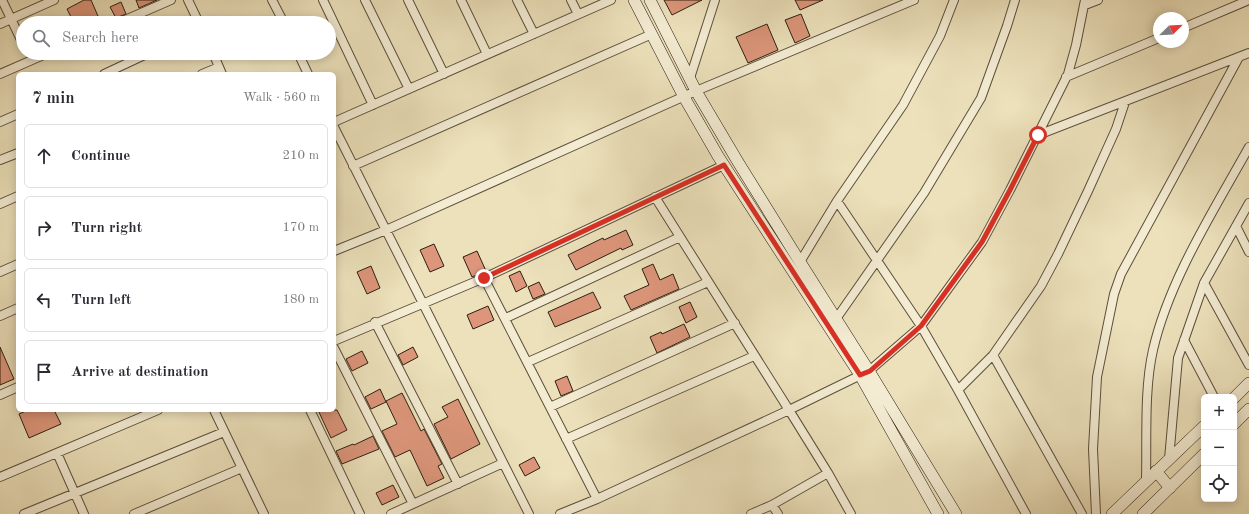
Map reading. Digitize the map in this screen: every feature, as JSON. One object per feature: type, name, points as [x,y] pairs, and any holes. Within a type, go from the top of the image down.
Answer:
[{"type":"street","points":[[2,0],[16,29]]},
{"type":"street","points":[[18,16],[54,0]]},
{"type":"street","points":[[134,16],[171,0]]},
{"type":"street","points":[[188,0],[196,16]]},
{"type":"street","points":[[272,0],[280,16]]},
{"type":"street","points":[[323,0],[331,16]]},
{"type":"street","points":[[365,0],[409,89]]},
{"type":"street","points":[[408,0],[444,74]]},
{"type":"street","points":[[461,0],[487,54]]},
{"type":"street","points":[[517,0],[534,34]]},
{"type":"street","points":[[571,0],[578,14]]},
{"type":"street","points":[[336,121],[611,0]]},
{"type":"street","points":[[634,0],[684,97],[724,165],[865,373],[956,514]]},
{"type":"street","points":[[650,0],[696,91],[738,162],[836,319],[938,514]]},
{"type":"street","points":[[690,78],[715,0]]},
{"type":"street","points":[[336,250],[386,230],[696,91],[914,0]]},
{"type":"street","points":[[800,262],[837,201],[903,105],[940,36],[954,0]]},
{"type":"street","points":[[836,319],[924,193],[981,98],[1015,0]]},
{"type":"street","points":[[560,514],[789,410],[865,373],[921,326],[982,242],[1038,135],[1066,77],[1076,45],[1085,3],[1098,0]]},
{"type":"street","points":[[1189,25],[1249,0]]},
{"type":"street","points":[[0,24],[16,17]]},
{"type":"street","points":[[336,27],[373,105]]},
{"type":"street","points":[[353,166],[652,34]]},
{"type":"street","points":[[1066,77],[1153,41]]},
{"type":"street","points":[[1038,135],[1249,53]]},
{"type":"street","points":[[1096,514],[1093,449],[1097,377],[1114,294],[1121,274],[1239,57]]},
{"type":"street","points":[[0,74],[24,60]]},
{"type":"street","points":[[108,72],[134,60]]},
{"type":"street","points":[[216,60],[221,70]]},
{"type":"street","points":[[301,60],[307,72]]},
{"type":"street","points":[[958,390],[993,355],[1041,286],[1058,254],[1116,129],[1125,102]]},
{"type":"street","points":[[0,122],[16,115]]},
{"type":"street","points":[[336,131],[529,514]]},
{"type":"street","points":[[1146,480],[1148,385],[1153,350],[1167,304],[1195,244],[1249,147]]},
{"type":"street","points":[[0,160],[16,154]]},
{"type":"street","points":[[336,339],[484,278],[724,165]]},
{"type":"street","points":[[0,204],[16,197]]},
{"type":"street","points":[[655,197],[828,473],[851,514]]},
{"type":"street","points":[[837,201],[921,326],[1026,514]]},
{"type":"street","points":[[1169,459],[1178,358],[1204,283],[1249,203]]},
{"type":"street","points":[[1236,226],[1249,252]]},
{"type":"street","points":[[506,318],[680,237]]},
{"type":"street","points":[[0,272],[16,265]]},
{"type":"street","points":[[484,278],[506,318],[597,498]]},
{"type":"street","points":[[528,362],[708,282]]},
{"type":"street","points":[[1204,283],[1249,365]]},
{"type":"street","points":[[0,316],[16,309]]},
{"type":"street","points":[[375,322],[458,484]]},
{"type":"street","points":[[550,407],[735,324]]},
{"type":"street","points":[[1184,340],[1212,394]]},
{"type":"street","points":[[336,352],[413,504]]},
{"type":"street","points":[[993,355],[1082,514]]},
{"type":"street","points":[[566,439],[754,356]]},
{"type":"street","points":[[1237,395],[1249,383]]},
{"type":"street","points":[[0,395],[16,388]]},
{"type":"street","points":[[1237,421],[1249,409]]},
{"type":"street","points":[[0,477],[153,412]]},
{"type":"street","points":[[215,412],[242,468],[261,513]]},
{"type":"street","points":[[311,412],[360,514]]},
{"type":"street","points":[[1112,514],[1201,429]]},
{"type":"street","points":[[24,514],[224,432]]},
{"type":"street","points":[[57,453],[84,514]]},
{"type":"street","points":[[1143,514],[1201,457]]},
{"type":"street","points":[[391,514],[503,463]]},
{"type":"street","points":[[134,514],[242,468]]},
{"type":"street","points":[[1156,471],[1170,488]]},
{"type":"street","points":[[751,514],[772,505],[828,473]]},
{"type":"street","points":[[772,505],[778,514]]},
{"type":"building","points":[[84,0],[91,0],[98,16],[70,16],[67,9]]},
{"type":"building","points":[[136,0],[157,0],[139,8]]},
{"type":"building","points":[[664,0],[702,0],[672,15]]},
{"type":"building","points":[[795,0],[823,0],[800,10]]},
{"type":"building","points":[[121,2],[126,14],[115,16],[110,7]]},
{"type":"building","points":[[801,14],[810,36],[795,43],[785,20]]},
{"type":"building","points":[[767,24],[778,50],[748,63],[736,37]]},
{"type":"building","points":[[626,230],[633,245],[622,250],[621,248],[576,270],[568,255],[603,238],[604,240]]},
{"type":"building","points":[[434,244],[444,266],[430,272],[420,250]]},
{"type":"building","points":[[477,251],[486,271],[472,277],[463,257]]},
{"type":"building","points":[[653,264],[660,280],[673,274],[679,289],[631,310],[624,296],[649,285],[642,269]]},
{"type":"building","points":[[371,266],[380,288],[367,294],[357,272]]},
{"type":"building","points":[[520,271],[527,286],[516,292],[509,276]]},
{"type":"building","points":[[539,282],[545,294],[533,299],[528,287]]},
{"type":"building","points":[[593,292],[601,308],[555,327],[548,312]]},
{"type":"building","points":[[690,302],[697,317],[686,323],[679,307]]},
{"type":"building","points":[[488,306],[494,320],[473,329],[467,315]]},
{"type":"building","points":[[684,324],[690,337],[657,353],[650,337],[661,332],[662,334]]},
{"type":"building","points":[[0,347],[14,379],[0,385]]},
{"type":"building","points":[[413,347],[418,357],[403,365],[398,355]]},
{"type":"building","points":[[362,351],[368,363],[352,371],[346,359]]},
{"type":"building","points":[[567,376],[573,391],[561,396],[555,381]]},
{"type":"building","points":[[380,389],[386,402],[371,409],[365,397]]},
{"type":"building","points":[[402,393],[421,431],[424,429],[442,464],[438,466],[444,478],[427,486],[410,450],[395,457],[382,431],[397,424],[386,401]]},
{"type":"building","points":[[458,399],[480,444],[451,459],[434,424],[448,417],[442,407]]},
{"type":"building","points":[[337,410],[347,430],[331,438],[319,412],[336,412]]},
{"type":"building","points":[[24,412],[55,412],[61,424],[29,438],[19,414]]},
{"type":"building","points":[[373,436],[379,449],[342,464],[336,451],[353,444],[354,445]]},
{"type":"building","points":[[534,457],[540,468],[525,476],[519,465]]},
{"type":"building","points":[[393,485],[399,497],[382,505],[376,493]]},
{"type":"route","points":[[484,278],[724,165],[860,375],[870,371],[921,326],[982,242],[1038,135]]}]
